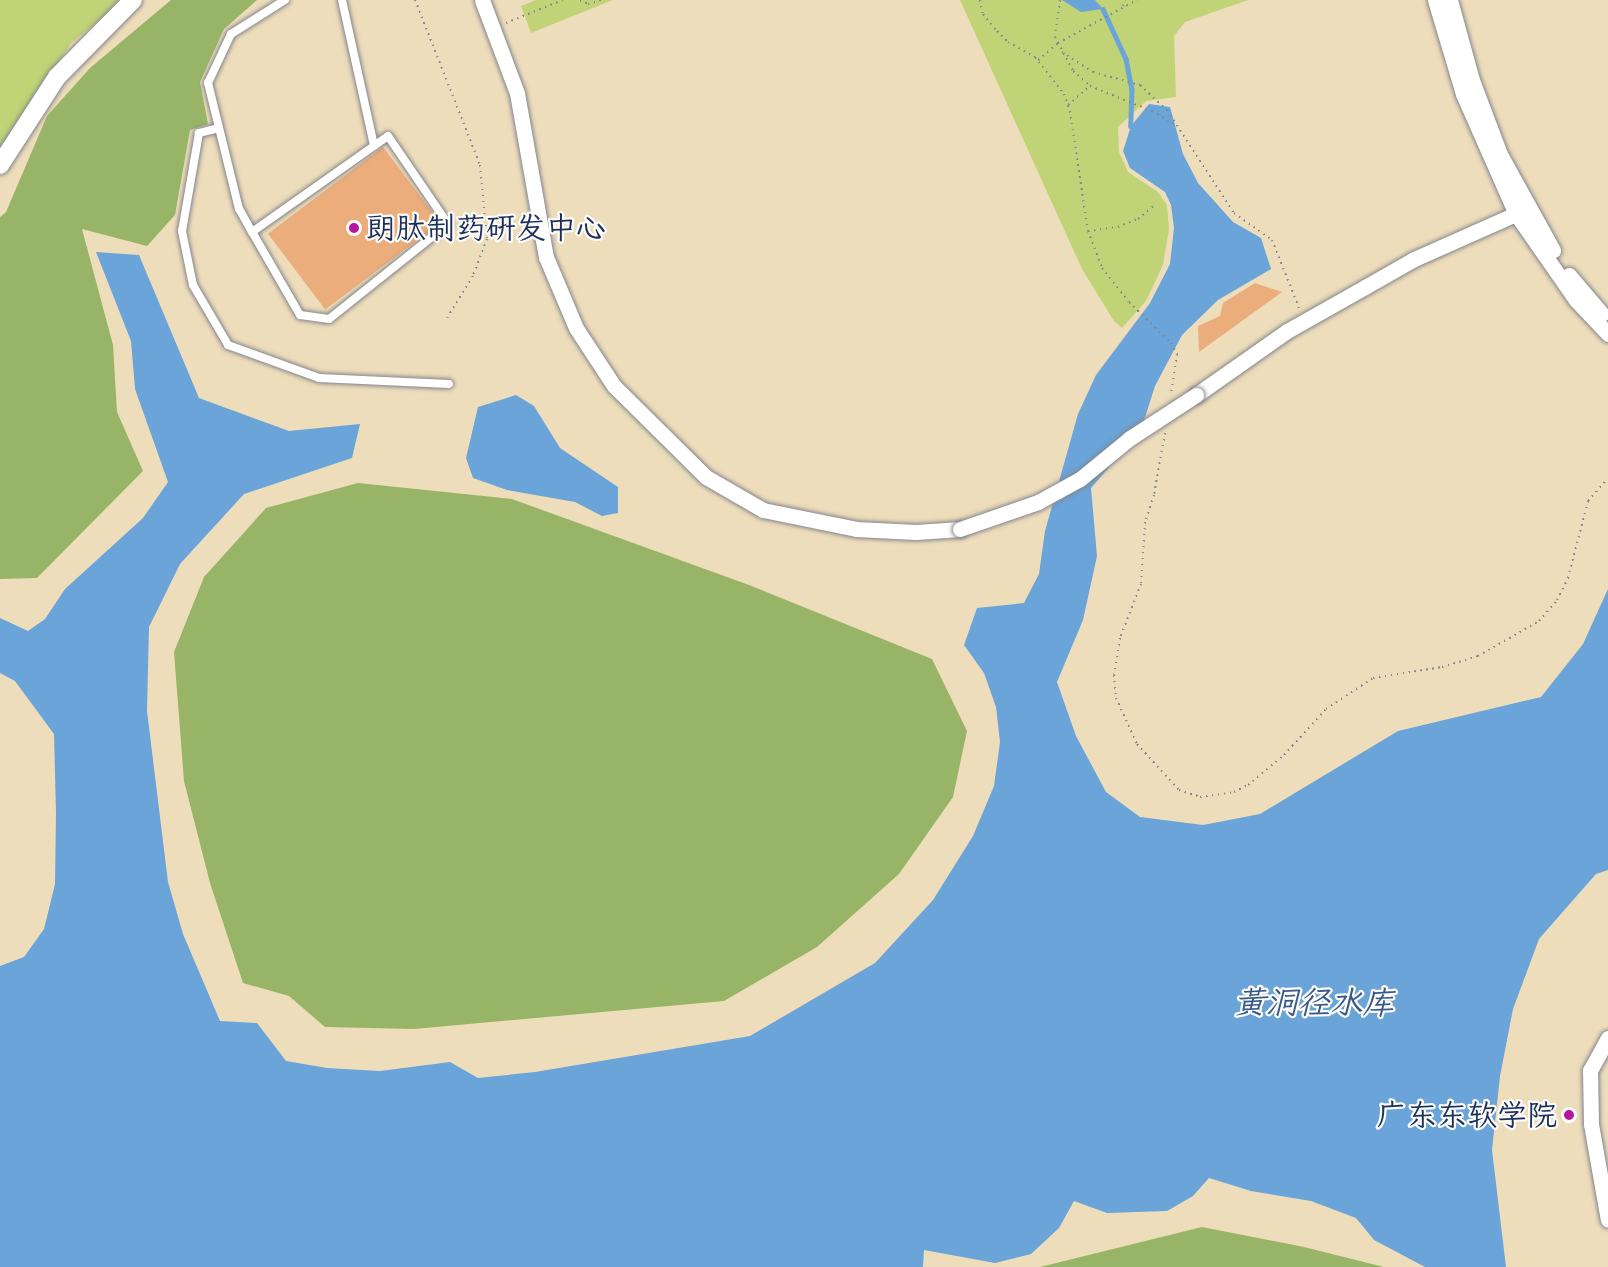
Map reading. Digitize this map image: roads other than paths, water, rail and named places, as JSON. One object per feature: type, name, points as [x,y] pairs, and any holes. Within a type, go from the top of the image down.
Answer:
[{"type":"street","points":[[0,165],[57,77],[133,0]]},
{"type":"street","points":[[482,0],[518,93],[546,257],[576,328],[614,386],[706,477],[763,510],[856,529],[916,532],[960,529],[1038,502],[1080,479],[1130,438],[1306,321],[1414,259],[1522,211]]},
{"type":"street","points":[[1435,0],[1463,94],[1522,211],[1576,300],[1608,334]]},
{"type":"street","points":[[1450,0],[1472,80],[1522,211],[1571,278],[1608,321]]},
{"type":"street","points":[[1608,1038],[1590,1070],[1591,1124],[1608,1220]]},
{"type":"lane","points":[[252,232],[388,136],[448,224],[329,319],[300,315],[252,232],[239,209],[208,83],[231,34],[285,0]]},
{"type":"lane","points":[[342,0],[374,146]]},
{"type":"lane","points":[[219,128],[199,133],[182,231],[193,285],[228,345],[319,378],[449,384]]},
{"type":"water","points":[[1062,0],[1095,0],[1103,9],[1081,12]]},
{"type":"water","name":"黄洞径水库","points":[[1149,104],[1170,107],[1183,154],[1198,183],[1233,222],[1261,238],[1271,269],[1218,300],[1182,335],[1155,386],[1141,430],[1091,488],[1097,556],[1083,620],[1057,682],[1076,736],[1106,792],[1140,817],[1203,825],[1260,814],[1398,731],[1541,697],[1583,644],[1608,589],[1608,870],[1596,874],[1539,939],[1513,1009],[1500,1076],[1492,1150],[1506,1267],[1425,1267],[1374,1240],[1356,1218],[1311,1201],[1251,1191],[1209,1178],[1193,1196],[1167,1211],[1107,1213],[1074,1201],[1059,1228],[1031,1254],[995,1263],[924,1250],[923,1267],[0,1267],[0,966],[24,957],[44,929],[55,884],[56,813],[54,734],[15,681],[0,673],[0,618],[28,631],[45,619],[65,589],[143,518],[168,482],[135,389],[131,341],[96,252],[139,255],[199,398],[289,431],[360,424],[352,458],[244,494],[180,564],[149,627],[147,711],[168,882],[183,934],[220,1021],[257,1023],[286,1061],[327,1068],[380,1071],[450,1062],[478,1078],[535,1072],[750,1036],[875,963],[933,900],[973,836],[994,786],[1000,742],[996,707],[984,673],[964,645],[977,608],[1024,603],[1039,574],[1045,531],[1078,414],[1096,375],[1150,303],[1170,264],[1174,228],[1171,205],[1165,192],[1130,168],[1123,151],[1131,126]]},
{"type":"water","points":[[516,395],[534,406],[560,448],[618,487],[618,513],[602,516],[575,502],[507,490],[473,478],[466,458],[478,407]]},
{"type":"waterway","points":[[1103,9],[1126,59],[1132,89],[1131,126]]},
{"type":"place","name":"朗肽制药研发中心","points":[[354,228]]},
{"type":"place","name":"广东东软学院","points":[[1569,1115]]}]
